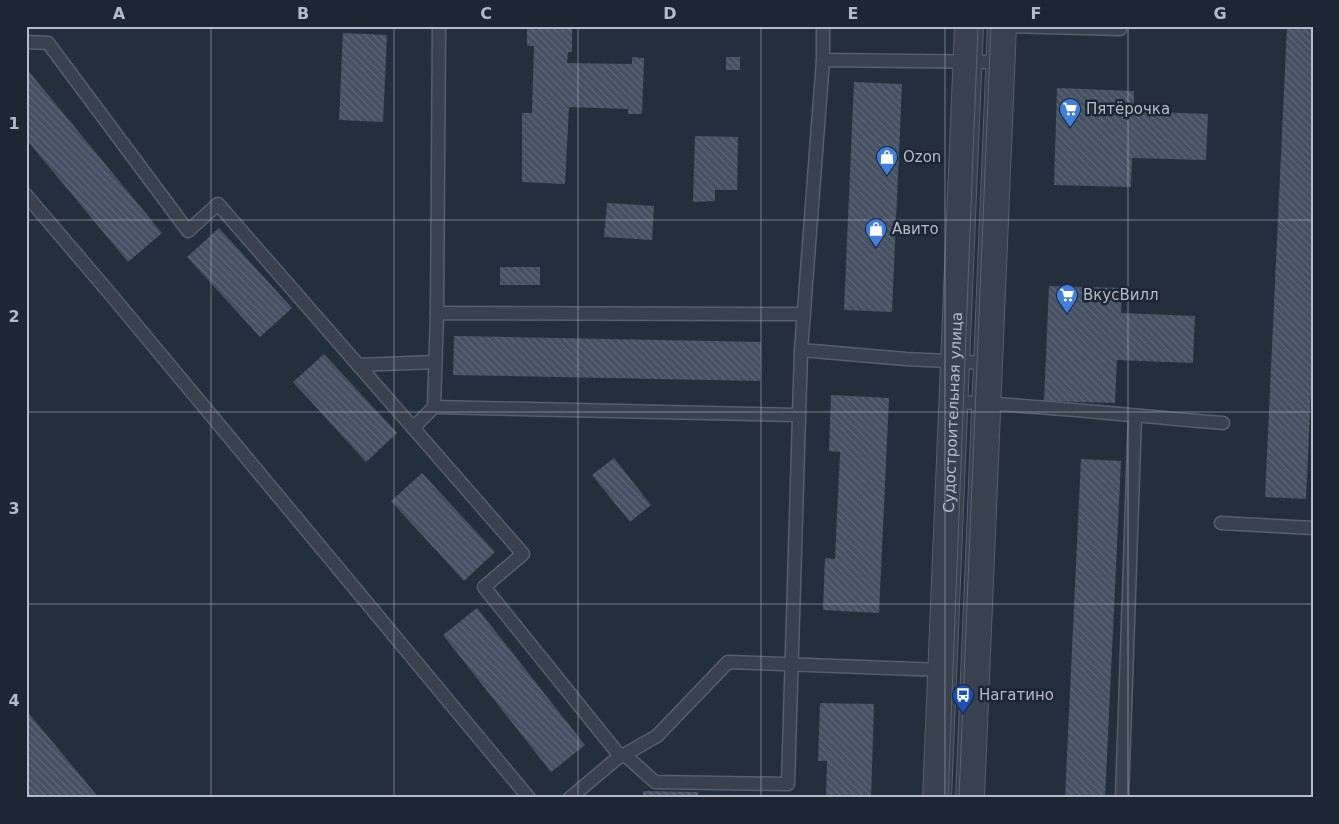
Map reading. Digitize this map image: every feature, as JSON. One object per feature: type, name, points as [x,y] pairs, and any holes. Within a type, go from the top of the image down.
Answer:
[{"type":"street","name":"Судостроительная улица","points":[[937,798],[969,26]]},
{"type":"street","points":[[970,798],[1002,26]]},
{"type":"lane","points":[[413,428],[434,407],[439,26]]},
{"type":"lane","points":[[26,42],[48,43],[188,231],[218,204],[523,554],[484,587],[621,757],[655,782],[788,784],[801,350],[823,60],[823,26]]},
{"type":"lane","points":[[1009,26],[1120,29]]},
{"type":"lane","points":[[823,60],[1000,62]]},
{"type":"lane","points":[[26,195],[529,798]]},
{"type":"lane","points":[[436,313],[804,314]]},
{"type":"lane","points":[[801,350],[906,359],[988,363]]},
{"type":"lane","points":[[358,365],[435,362]]},
{"type":"lane","points":[[953,402],[1039,406],[1223,423]]},
{"type":"lane","points":[[434,407],[798,415]]},
{"type":"lane","points":[[1122,798],[1135,416]]},
{"type":"lane","points":[[1220,523],[1313,528]]},
{"type":"lane","points":[[570,798],[621,757],[657,736],[728,662],[942,670]]},
{"type":"building","points":[[527,26],[572,26],[572,52],[568,52],[567,63],[632,64],[632,57],[644,58],[642,114],[628,114],[628,109],[569,107],[565,184],[522,182],[522,113],[532,113],[534,46],[527,46]]},
{"type":"building","points":[[1287,26],[1313,26],[1313,350],[1306,499],[1265,497]]},
{"type":"building","points":[[343,33],[387,35],[383,122],[339,120]]},
{"type":"building","points":[[726,57],[740,57],[740,70],[726,70]]},
{"type":"building","points":[[26,68],[162,233],[128,262],[26,139]]},
{"type":"building","points":[[854,82],[902,84],[892,312],[844,310]]},
{"type":"building","points":[[1057,88],[1134,91],[1134,111],[1208,114],[1206,160],[1132,158],[1131,187],[1054,185]]},
{"type":"building","points":[[695,136],[738,137],[737,190],[715,190],[715,201],[693,202]]},
{"type":"building","points":[[607,203],[654,206],[652,240],[604,237]]},
{"type":"building","points":[[219,228],[292,308],[260,337],[187,257]]},
{"type":"building","points":[[500,267],[540,267],[540,285],[500,285]]},
{"type":"building","points":[[1049,286],[1122,288],[1121,313],[1195,316],[1193,363],[1117,360],[1115,403],[1044,401]]},
{"type":"building","points":[[454,336],[761,342],[760,381],[453,375]]},
{"type":"building","points":[[324,354],[397,433],[366,462],[293,382]]},
{"type":"building","points":[[831,395],[889,398],[879,613],[823,610],[825,558],[835,559],[840,452],[829,451]]},
{"type":"building","points":[[614,458],[651,505],[630,522],[592,475]]},
{"type":"building","points":[[1081,459],[1121,461],[1105,798],[1065,798]]},
{"type":"building","points":[[422,473],[495,552],[464,581],[391,501]]},
{"type":"building","points":[[477,608],[585,745],[551,772],[443,635]]},
{"type":"building","points":[[820,703],[874,704],[871,798],[826,798],[827,761],[818,761]]},
{"type":"building","points":[[26,710],[99,798],[26,798]]},
{"type":"building","points":[[643,791],[698,792],[698,798],[643,798]]},
{"type":"tram line","points":[[948,798],[978,26]]},
{"type":"tram line","points":[[959,798],[991,26]]},
{"type":"place","name":"Пятёрочка","points":[[1070,128]]},
{"type":"place","name":"Ozon","points":[[887,176]]},
{"type":"place","name":"Авито","points":[[876,248]]},
{"type":"place","name":"ВкусВилл","points":[[1067,314]]},
{"type":"place","name":"Нагатино","points":[[963,714]]}]
